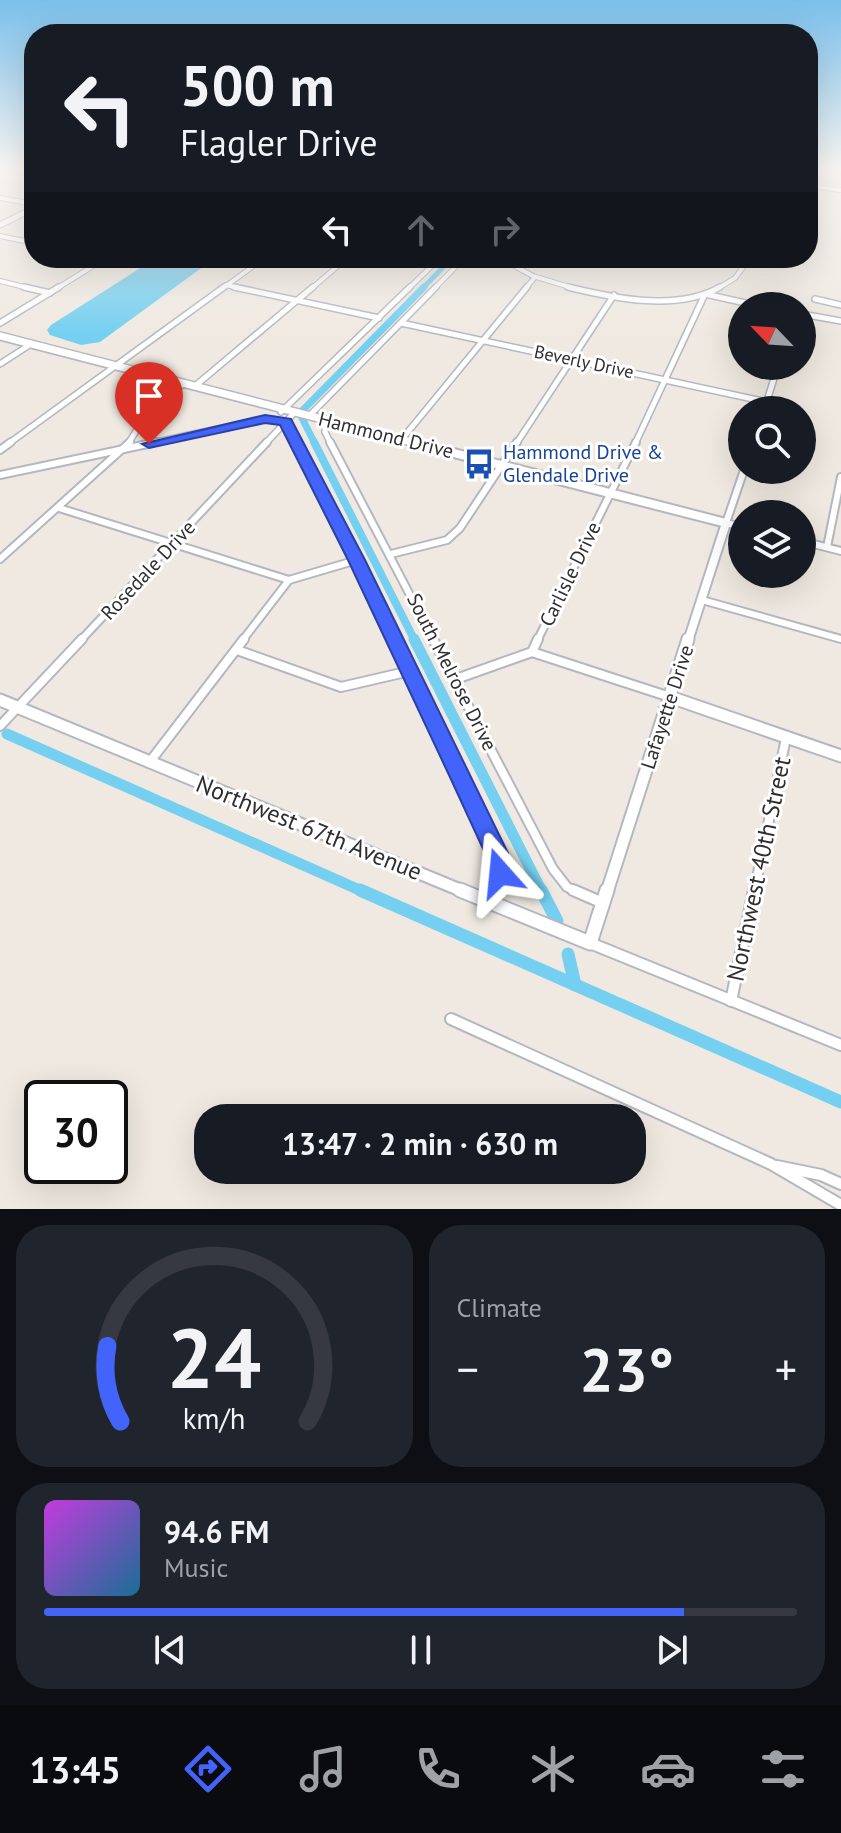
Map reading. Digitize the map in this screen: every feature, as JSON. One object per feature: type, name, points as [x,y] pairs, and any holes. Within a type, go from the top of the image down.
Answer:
[{"type":"street","points":[[0,236],[24,241]]},
{"type":"street","points":[[0,323],[89,268]]},
{"type":"street","points":[[0,450],[250,268]]},
{"type":"street","points":[[195,386],[335,268]]},
{"type":"street","points":[[0,475],[273,418],[290,410],[430,268]]},
{"type":"street","points":[[310,415],[454,268]]},
{"type":"street","points":[[518,268],[535,277],[614,295],[658,299],[705,294],[738,279],[744,268]]},
{"type":"street","points":[[402,439],[535,277]]},
{"type":"street","points":[[0,281],[50,293]]},
{"type":"street","points":[[226,285],[379,318]]},
{"type":"street","points":[[705,294],[728,299]]},
{"type":"street","name":"Carlisle Drive","points":[[456,679],[532,652],[667,380],[705,294]]},
{"type":"street","points":[[391,554],[454,535],[614,295]]},
{"type":"street","points":[[816,299],[841,305]]},
{"type":"street","points":[[829,319],[832,305]]},
{"type":"street","points":[[816,317],[841,321]]},
{"type":"street","name":"Beverly Drive","points":[[401,323],[740,396]]},
{"type":"street","name":"Hammond Drive","points":[[0,336],[726,523]]},
{"type":"street","points":[[0,364],[31,344]]},
{"type":"street","points":[[0,559],[120,450],[146,415],[184,383]]},
{"type":"street","name":"Rosedale Drive","points":[[0,726],[286,422],[290,410]]},
{"type":"street","points":[[273,418],[286,422],[294,432],[496,853],[500,873],[492,902]]},
{"type":"street","name":"South Melrose Drive","points":[[325,419],[325,432],[559,878],[575,891],[603,903]]},
{"type":"street","points":[[276,432],[294,432]]},
{"type":"street","points":[[827,547],[841,477]]},
{"type":"street","name":"Lafayette Drive","points":[[590,943],[739,484]]},
{"type":"street","points":[[59,508],[289,580],[357,560]]},
{"type":"street","points":[[816,544],[841,551]]},
{"type":"street","points":[[149,763],[289,580]]},
{"type":"street","points":[[702,600],[841,639]]},
{"type":"street","points":[[237,650],[341,687],[410,671]]},
{"type":"street","points":[[532,652],[841,756]]},
{"type":"street","name":"Northwest 67th Avenue","points":[[0,700],[841,1045]]},
{"type":"street","name":"Northwest 40th Street","points":[[731,1001],[786,738]]},
{"type":"street","points":[[451,1019],[771,1164],[841,1205]]},
{"type":"street","points":[[771,1164],[821,1175],[841,1184]]},
{"type":"water","points":[[140,268],[201,268],[100,342],[81,345],[50,335],[47,330]]},
{"type":"waterway","points":[[422,289],[442,268]]},
{"type":"waterway","points":[[303,410],[424,287]]},
{"type":"waterway","points":[[302,418],[314,442]]},
{"type":"waterway","points":[[314,442],[415,641]]},
{"type":"waterway","points":[[414,639],[542,892]]},
{"type":"waterway","points":[[7,734],[364,892]]},
{"type":"waterway","points":[[360,890],[575,985]]},
{"type":"waterway","points":[[541,890],[557,921]]},
{"type":"waterway","points":[[568,954],[575,985]]},
{"type":"waterway","points":[[575,985],[841,1102]]},
{"type":"place","name":"Hammond Drive & Glendale Drive","points":[[479,464]]},
{"type":"route","points":[[149,444],[265,419],[277,418],[286,422],[294,432],[357,560],[496,853],[500,873]]}]
